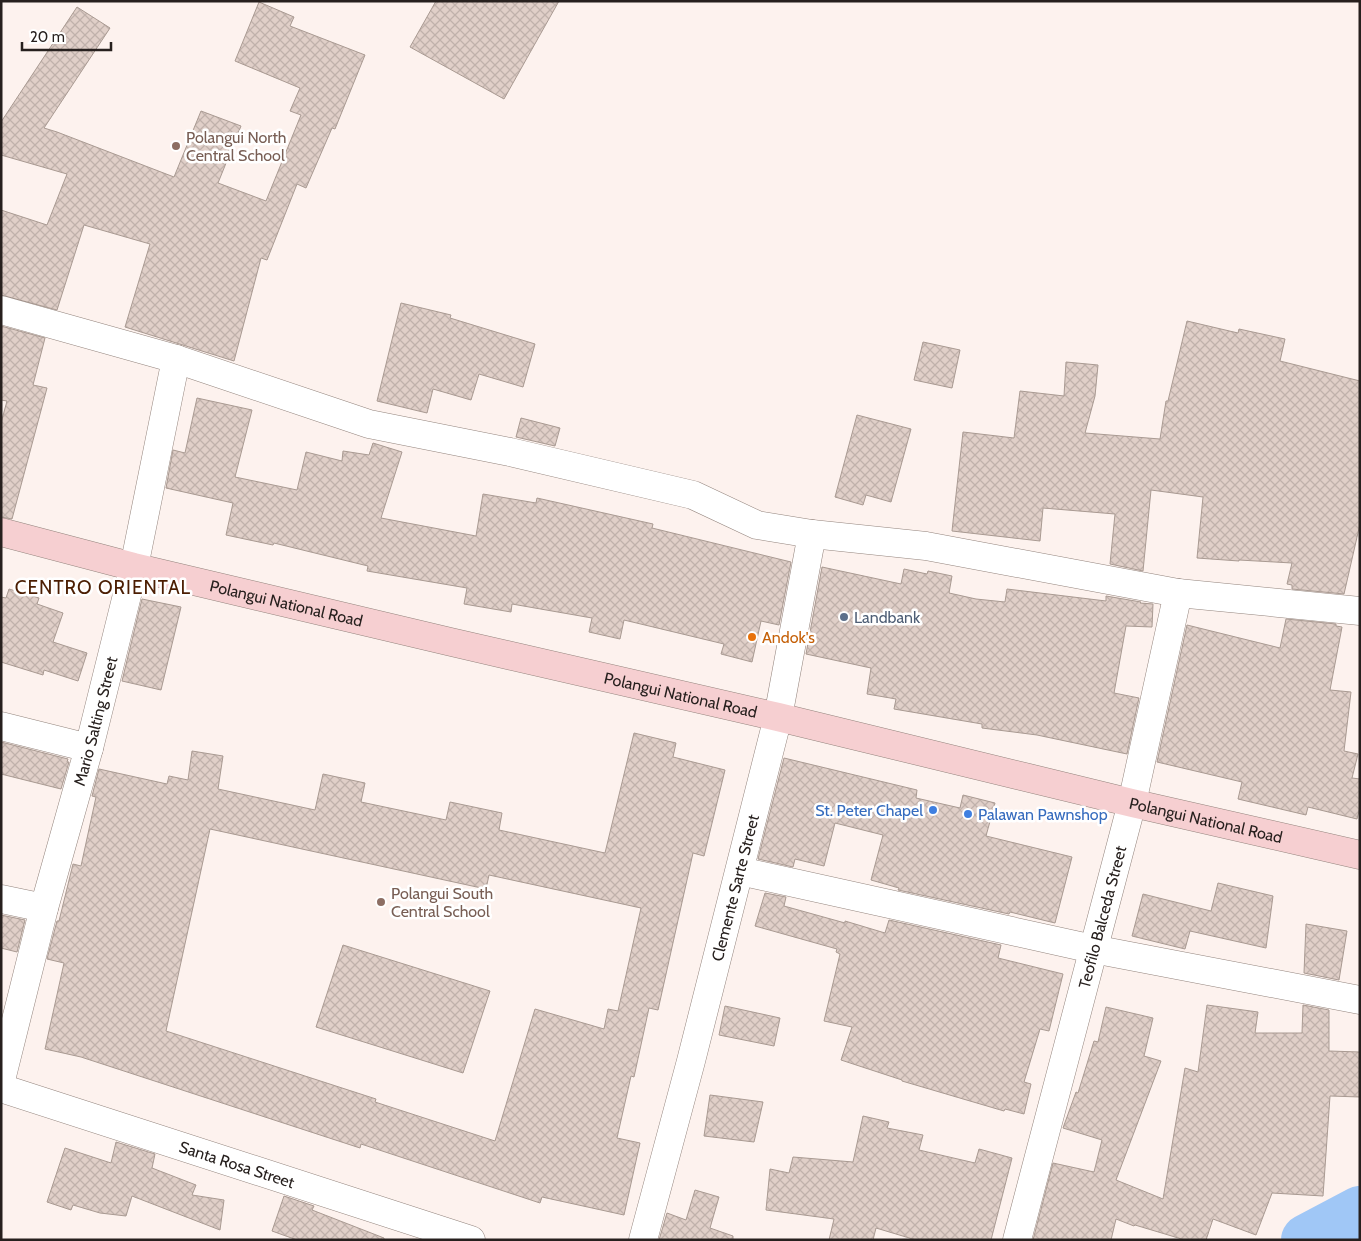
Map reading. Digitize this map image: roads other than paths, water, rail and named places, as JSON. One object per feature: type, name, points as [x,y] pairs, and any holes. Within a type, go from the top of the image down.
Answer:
[{"type":"main road","name":"Polangui National Road","points":[[1,532],[134,567],[778,717],[1360,856]]},
{"type":"street","points":[[1,310],[176,359],[369,424],[510,452],[693,495],[757,526],[926,546],[1178,592],[1360,611]]},
{"type":"street","name":"Mario Salting Street","points":[[1,1080],[44,908],[89,748],[134,567],[176,359]]},
{"type":"street","name":"Clemente Sarte Street","points":[[643,1240],[692,1061],[778,717],[812,534]]},
{"type":"street","name":"Teofilo Balceda Street","points":[[1017,1240],[1132,803],[1178,592]]},
{"type":"street","points":[[1,726],[89,748]]},
{"type":"street","points":[[740,871],[1093,949],[1360,1000]]},
{"type":"street","points":[[1,899],[44,908]]},
{"type":"street","name":"Santa Rosa Street","points":[[1,1088],[471,1240]]},
{"type":"waterway","points":[[1307,1240],[1360,1212]]},
{"type":"place","name":"Polangui North Central School","points":[[176,146]]},
{"type":"place","name":"Landbank","points":[[844,617]]},
{"type":"place","name":"Andok's","points":[[752,637]]},
{"type":"place","name":"St. Peter Chapel","points":[[933,810]]},
{"type":"place","name":"Palawan Pawnshop","points":[[968,814]]},
{"type":"place","name":"Polangui South Central School","points":[[381,902]]},
{"type":"district","name":"CENTRO ORIENTAL","points":[[103,587]]}]
